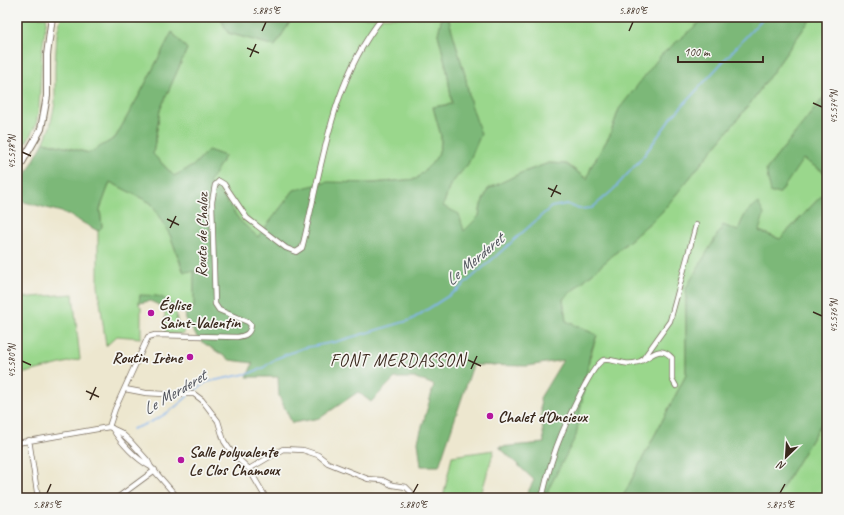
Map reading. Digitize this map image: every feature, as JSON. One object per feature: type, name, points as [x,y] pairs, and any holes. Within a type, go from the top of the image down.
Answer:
[{"type":"main road","points":[[17,171],[41,129],[47,96],[47,55],[52,17]]},
{"type":"street","name":"Route de Chaloz","points":[[110,428],[115,409],[138,362],[146,340],[150,336],[237,337],[246,335],[249,332],[251,325],[248,322],[223,312],[217,308],[215,304],[212,202],[215,185],[219,181],[224,184],[247,218],[286,248],[296,252],[302,248],[332,118],[351,68],[370,33],[383,17]]},
{"type":"street","points":[[642,360],[670,321],[696,225]]},
{"type":"street","points":[[542,498],[546,479],[562,434],[584,387],[598,364],[604,360],[629,364],[642,360],[654,353],[663,351],[672,358],[672,379],[676,386]]},
{"type":"street","points":[[125,389],[146,393],[194,394],[202,400],[218,421],[224,441],[232,453],[249,469],[266,498]]},
{"type":"street","points":[[17,443],[110,428],[126,446],[145,464],[153,469],[178,498]]},
{"type":"street","points":[[29,440],[38,498]]},
{"type":"street","points":[[249,469],[283,449],[303,450],[318,455],[328,463],[368,480],[382,480],[392,485],[406,487],[411,492],[413,498]]},
{"type":"street","points":[[117,498],[153,469]]},
{"type":"green space","points":[[17,17],[47,17],[42,51],[39,108],[36,125],[17,159]]},
{"type":"green space","points":[[61,17],[220,17],[228,33],[275,46],[293,17],[442,17],[438,34],[447,70],[452,104],[433,107],[441,136],[441,144],[438,155],[416,179],[294,190],[258,238],[240,221],[224,198],[208,183],[225,156],[208,150],[193,166],[174,176],[153,154],[160,110],[187,49],[172,32],[115,138],[90,153],[44,142],[50,127],[55,103],[57,34]]},
{"type":"green space","points":[[220,17],[293,17],[275,46],[228,33]]},
{"type":"green space","points":[[442,17],[448,17],[465,75],[470,101],[481,134],[468,164],[450,185],[443,206],[459,214],[464,231],[479,216],[481,205],[488,189],[521,173],[549,163],[566,164],[587,179],[591,167],[610,135],[619,109],[661,55],[706,17],[812,17],[749,105],[661,213],[563,299],[566,321],[597,335],[590,354],[576,436],[548,490],[547,498],[525,498],[534,480],[499,447],[544,443],[540,398],[563,360],[528,366],[473,365],[439,466],[421,466],[418,441],[434,385],[416,378],[395,378],[371,402],[358,392],[320,418],[292,423],[279,396],[278,377],[247,377],[253,363],[230,360],[199,340],[186,320],[185,310],[194,308],[194,271],[184,272],[170,235],[151,203],[110,182],[100,209],[102,227],[98,231],[65,213],[17,200],[17,191],[44,142],[89,153],[115,138],[172,32],[187,49],[160,110],[153,154],[174,176],[193,166],[208,150],[225,156],[209,183],[224,198],[240,221],[258,237],[294,190],[328,182],[374,183],[416,179],[438,155],[441,144],[441,136],[433,107],[452,104],[447,70],[438,34]]},
{"type":"green space","points":[[448,17],[706,17],[619,109],[610,135],[591,167],[587,179],[567,164],[549,163],[521,173],[488,189],[481,205],[479,216],[464,231],[443,206],[450,185],[468,164],[470,101],[465,75]]},
{"type":"green space","points":[[812,17],[827,17],[827,93],[766,170],[803,159],[827,174],[827,190],[780,239],[759,231],[758,204],[745,215],[738,231],[723,226],[686,288],[686,375],[622,498],[547,498],[548,490],[597,335],[566,321],[563,299],[661,213],[749,105]]},
{"type":"green space","points":[[827,93],[827,174],[803,159],[780,193],[771,193],[766,170]]},
{"type":"green space","points":[[110,182],[151,203],[170,235],[183,271],[194,271],[194,308],[176,310],[177,322],[184,331],[184,334],[165,334],[165,308],[171,310],[140,295],[139,305],[141,307],[141,338],[117,336],[106,346],[98,286],[98,231],[102,227],[100,209]]},
{"type":"green space","points":[[827,190],[827,414],[776,498],[622,498],[686,375],[686,288],[723,225],[738,231],[745,215],[758,203],[764,214],[759,231],[780,239]]},
{"type":"green space","points":[[73,294],[80,359],[17,375],[17,298]]},
{"type":"green space","points":[[140,295],[164,298],[176,310],[168,309],[150,301],[139,303]]},
{"type":"green space","points":[[827,414],[827,498],[776,498]]},
{"type":"green space","points":[[494,450],[480,498],[443,498],[452,456]]},
{"type":"waterway","name":"Le Merderet","points":[[193,392],[207,382],[250,373],[263,368],[275,359],[303,348],[335,342],[411,320],[459,289],[551,207],[567,204],[579,209],[592,208],[613,190],[642,158],[672,117],[764,17]]},
{"type":"waterway","name":"Le Merderet","points":[[132,429],[162,416],[188,396]]},
{"type":"place","name":"Église Saint-Valentin","points":[[151,313]]},
{"type":"place","name":"Routin Irène","points":[[190,357]]},
{"type":"place","name":"Chalet d'Oncieux","points":[[490,416]]},
{"type":"place","name":"Salle polyvalente Le Clos Chamoux","points":[[181,460]]},
{"type":"district","name":"FONT MERDASSON","points":[[398,360]]}]
